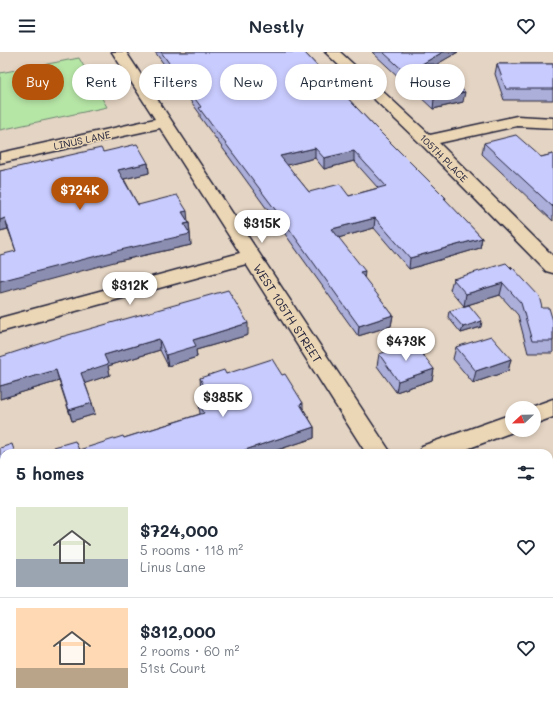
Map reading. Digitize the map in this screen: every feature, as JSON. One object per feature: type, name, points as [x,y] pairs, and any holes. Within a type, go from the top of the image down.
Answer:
[{"type":"street","name":"WEST 105TH STREET","points":[[119,52],[376,449]]},
{"type":"street","name":"105TH PLACE","points":[[332,52],[428,141],[553,267]]},
{"type":"street","points":[[428,141],[517,121],[553,123]]},
{"type":"street","name":"LINUS LANE","points":[[0,158],[164,122]]},
{"type":"street","points":[[0,325],[252,256]]},
{"type":"street","points":[[541,412],[553,408]]},
{"type":"street","points":[[441,449],[505,426]]},
{"type":"green space","points":[[79,58],[82,64],[72,64],[72,100],[103,100],[107,107],[0,130],[0,73],[12,71],[12,100],[64,100],[64,64],[47,64]]},
{"type":"building","points":[[161,52],[304,52],[315,64],[285,64],[285,100],[349,100],[446,198],[444,198],[482,238],[410,258],[375,218],[332,229],[365,271],[360,272],[393,315],[359,326],[280,216],[199,108],[201,107],[196,100],[212,100],[212,64],[170,64]],"holes":[[[315,148],[324,158],[354,151],[386,186],[349,196],[340,184],[309,192],[280,156]]]},
{"type":"building","points":[[383,52],[443,52],[422,64],[396,64]]},
{"type":"building","points":[[497,64],[553,64],[553,89],[506,89]]},
{"type":"building","points":[[516,135],[541,157],[553,154],[553,207],[484,143]]},
{"type":"building","points":[[137,144],[148,163],[118,170],[138,205],[177,195],[187,211],[182,212],[189,223],[184,224],[190,234],[116,251],[0,281],[0,255],[16,251],[5,218],[0,220],[0,171],[101,148],[103,152]]},
{"type":"building","points":[[506,263],[512,269],[511,266],[539,296],[542,308],[549,308],[553,321],[553,341],[532,341],[521,303],[503,283],[466,294],[453,279]]},
{"type":"building","points":[[228,290],[248,323],[193,340],[196,346],[166,355],[159,339],[104,355],[108,364],[81,373],[92,403],[69,410],[56,370],[0,386],[0,357],[61,337]]},
{"type":"building","points":[[469,305],[482,321],[463,327],[449,311]]},
{"type":"building","points":[[491,336],[511,359],[476,371],[456,347]]},
{"type":"building","points":[[414,343],[434,369],[398,381],[379,354]]},
{"type":"building","points":[[272,359],[282,375],[285,374],[303,403],[300,404],[314,427],[248,449],[82,449],[123,436],[124,438],[204,413],[199,403],[211,399],[200,378],[224,370],[226,374]]},
{"type":"building","points":[[75,441],[79,449],[55,449],[54,447]]},
{"type":"building","points":[[12,444],[14,449],[0,449]]}]
